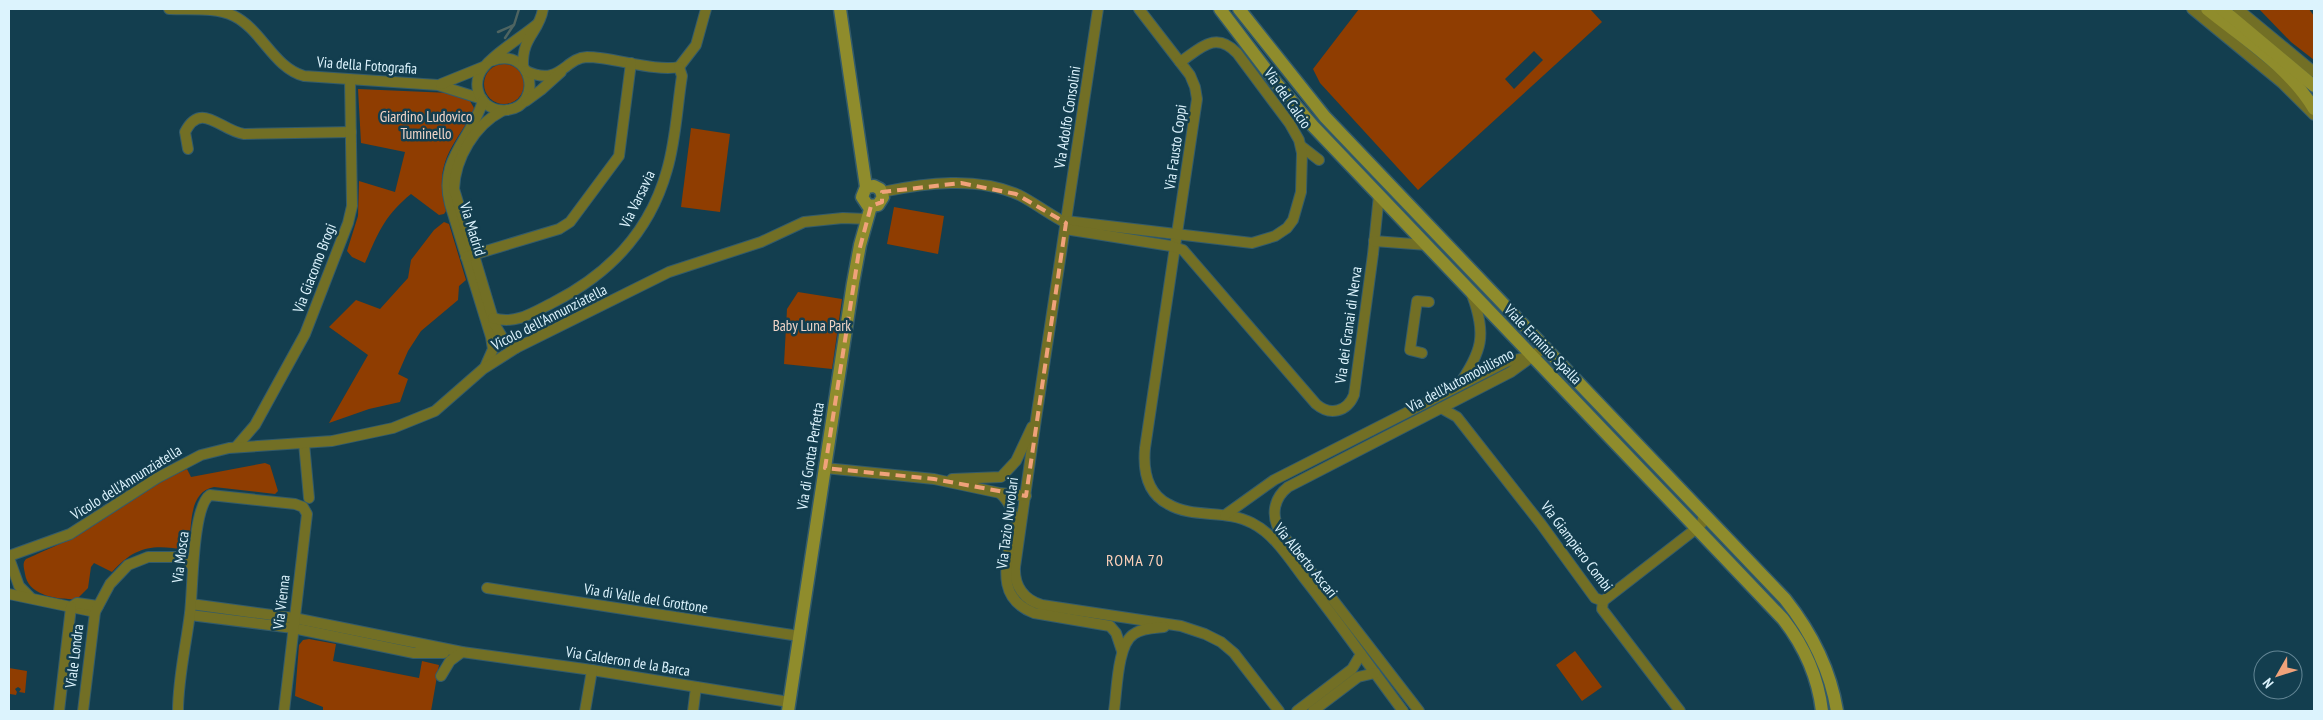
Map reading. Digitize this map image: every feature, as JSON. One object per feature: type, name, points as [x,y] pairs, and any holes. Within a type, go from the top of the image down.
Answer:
[{"type":"main road","points":[[840,9],[866,187],[862,197],[864,202],[871,206]]},
{"type":"main road","name":"Viale Erminio Spalla","points":[[1220,9],[1295,106],[1772,607],[1793,633],[1812,669],[1822,711]]},
{"type":"main road","name":"Viale Erminio Spalla","points":[[1239,9],[1326,117],[1785,599],[1806,628],[1826,666],[1837,711]]},
{"type":"main road","points":[[2208,9],[2283,71],[2314,108]]},
{"type":"main road","points":[[2222,9],[2314,86]]},
{"type":"main road","points":[[866,187],[874,186],[882,192]]},
{"type":"main road","name":"Via di Grotta Perfetta","points":[[789,707],[853,283],[871,206],[876,206],[881,201],[882,192]]},
{"type":"street","name":"Via della Fotografia","points":[[169,9],[217,11],[240,19],[285,66],[296,73],[312,77],[433,85],[461,91],[483,100]]},
{"type":"street","name":"Via della Fotografia","points":[[524,68],[524,46],[543,9]]},
{"type":"street","points":[[563,70],[543,76],[507,58],[487,64],[479,74],[477,85],[483,100],[490,107],[502,111],[516,108],[575,61],[587,57],[679,67],[696,45],[706,9]]},
{"type":"street","name":"Via Adolfo Consolini","points":[[1066,224],[1098,9]]},
{"type":"street","name":"Via Fausto Coppi","points":[[1139,9],[1193,82],[1197,102],[1178,234],[1181,249]]},
{"type":"street","points":[[2192,9],[2282,83],[2314,116]]},
{"type":"street","points":[[2238,9],[2314,72]]},
{"type":"street","points":[[2248,9],[2283,46]]},
{"type":"street","name":"Via della Fotografia","points":[[433,85],[454,81],[487,64],[536,25]]},
{"type":"street","name":"Via del Calcio","points":[[1178,234],[1248,243],[1260,242],[1279,234],[1289,226],[1295,217],[1302,179],[1301,146],[1290,124],[1228,45],[1222,42],[1212,42],[1180,62]]},
{"type":"street","points":[[470,256],[560,229],[570,222],[619,156],[631,63]]},
{"type":"street","name":"Via Varsavia","points":[[493,318],[511,321],[568,294],[607,267],[634,238],[655,203],[667,171],[682,76],[679,67]]},
{"type":"street","points":[[523,102],[530,86],[524,68]]},
{"type":"street","name":"Via Giacomo Brogi","points":[[236,447],[255,425],[306,332],[346,229],[352,206],[350,80]]},
{"type":"street","name":"Via Madrid","points":[[470,256],[448,199],[447,179],[452,157],[478,116],[483,100]]},
{"type":"street","name":"Via Madrid","points":[[484,369],[492,354],[492,342],[456,198],[455,176],[460,158],[479,130],[487,120],[502,111]]},
{"type":"street","points":[[188,149],[185,132],[193,121],[203,117],[214,120],[234,132],[244,134],[351,132]]},
{"type":"street","points":[[1301,146],[1319,160]]},
{"type":"street","points":[[882,192],[902,188],[957,183],[974,184],[1020,196],[1066,224],[1181,249]]},
{"type":"street","name":"Via dei Granai di Nerva","points":[[1181,249],[1320,408],[1332,412],[1338,411],[1347,406],[1354,395],[1379,195]]},
{"type":"street","name":"Vicolo dell'Annunziatella","points":[[9,557],[74,532],[132,492],[202,455],[236,447],[332,441],[373,434],[411,422],[436,411],[484,369],[516,348],[669,272],[762,242],[796,224],[814,220],[867,219]]},
{"type":"street","points":[[1066,224],[1178,234]]},
{"type":"street","name":"Via Tazio Nuvolari","points":[[1066,224],[1015,574],[1017,584],[1025,596],[1042,605],[1096,618],[1112,628],[1122,651]]},
{"type":"street","points":[[1374,241],[1427,245]]},
{"type":"street","name":"Via Alberto Ascari","points":[[1181,249],[1148,430],[1145,473],[1151,488],[1166,503],[1182,510],[1241,518],[1262,528],[1322,594],[1340,608],[1416,710]]},
{"type":"street","name":"Via Madrid","points":[[477,279],[500,336],[516,348]]},
{"type":"street","name":"Via dell'Automobilismo","points":[[1457,388],[1476,359],[1480,345],[1480,320],[1471,292]]},
{"type":"street","points":[[1422,353],[1409,354],[1417,298],[1429,302]]},
{"type":"street","points":[[1533,356],[1545,347]]},
{"type":"street","name":"Via dell'Automobilismo","points":[[1225,515],[1268,484],[1306,464],[1506,362],[1533,356]]},
{"type":"street","name":"Via dell'Automobilismo","points":[[1284,490],[1510,372],[1533,356]]},
{"type":"street","points":[[1557,381],[1567,371]]},
{"type":"street","name":"Via Giampiero Combi","points":[[1441,408],[1457,417],[1535,516],[1595,598],[1603,600],[1602,609],[1680,711]]},
{"type":"street","name":"Via Tazio Nuvolari","points":[[934,479],[1001,477],[1018,458],[1036,420]]},
{"type":"street","points":[[304,443],[309,498]]},
{"type":"street","points":[[1347,443],[1352,453]]},
{"type":"street","points":[[1306,464],[1311,475]]},
{"type":"street","points":[[825,468],[934,479],[1000,493],[1026,496]]},
{"type":"street","name":"Via Alberto Ascari","points":[[1284,490],[1275,508],[1276,525],[1361,654],[1403,711]]},
{"type":"street","name":"Via Tazio Nuvolari","points":[[1000,493],[1007,500],[1013,516],[1005,573],[1008,587],[1014,598],[1023,607],[1034,613],[1172,625],[1196,630],[1227,646],[1279,711]]},
{"type":"street","name":"Via Mosca","points":[[178,711],[180,676],[190,615],[192,566],[202,503],[210,495],[295,504]]},
{"type":"street","name":"Via Vienna","points":[[284,711],[307,514],[302,507],[295,504]]},
{"type":"street","points":[[1603,600],[1697,528],[1702,523],[1704,514]]},
{"type":"street","points":[[1013,516],[1020,537]]},
{"type":"street","points":[[9,594],[71,607],[77,603],[96,609],[118,574],[132,563],[148,556],[161,556],[184,559],[192,566]]},
{"type":"street","points":[[9,557],[19,586],[30,597]]},
{"type":"street","name":"Via di Valle del Grottone","points":[[487,588],[799,636]]},
{"type":"street","name":"Via Calderon de la Barca","points":[[191,604],[294,623],[414,653],[462,652],[592,670],[696,687],[789,707]]},
{"type":"street","name":"Viale Londra","points":[[59,711],[71,607]]},
{"type":"street","name":"Viale Londra","points":[[82,711],[96,609]]},
{"type":"street","name":"Via Calderon de la Barca","points":[[190,615],[294,623]]},
{"type":"street","name":"Via Tazio Nuvolari","points":[[1122,651],[1127,640],[1137,632],[1172,625]]},
{"type":"street","points":[[1114,711],[1122,651]]},
{"type":"street","points":[[440,676],[450,661],[462,652]]},
{"type":"street","points":[[1297,711],[1354,667],[1361,654]]},
{"type":"street","points":[[585,711],[592,670]]},
{"type":"street","points":[[1312,711],[1358,677],[1375,672]]},
{"type":"street","points":[[693,711],[696,687]]},
{"type":"highlighted area","points":[[961,183],[1016,194],[1066,223],[1026,496],[934,479],[825,468],[859,251],[871,206],[882,202],[882,192]]},
{"type":"green space","points":[[1359,9],[1590,9],[1602,22],[1418,190],[1320,83],[1313,69]],"holes":[[[1534,51],[1543,60],[1514,89],[1505,79]]]},
{"type":"green space","points":[[2259,9],[2309,9],[2314,16],[2314,60],[2291,42]]},
{"type":"green space","points":[[508,64],[515,67],[521,73],[524,84],[523,92],[515,101],[508,104],[500,104],[493,101],[485,92],[484,80],[487,73],[496,65]]},
{"type":"green space","name":"Giardino Ludovico Tuminello","points":[[358,89],[450,93],[470,101],[474,108],[473,113],[446,159],[442,181],[446,211],[444,214],[439,215],[411,194],[388,217],[365,263],[352,257],[347,251],[358,216],[359,181],[395,192],[405,152],[361,143]]},
{"type":"green space","points":[[691,128],[730,134],[720,212],[681,207]]},
{"type":"green space","points":[[894,207],[944,216],[938,254],[887,244]]},
{"type":"green space","points":[[444,222],[449,224],[466,280],[459,286],[458,300],[421,331],[408,351],[398,374],[408,379],[400,402],[369,409],[329,423],[368,355],[329,327],[356,300],[380,309],[408,278],[411,260],[434,230]]},
{"type":"green space","name":"Baby Luna Park","points":[[798,292],[842,299],[832,369],[784,364],[787,309]]},
{"type":"green space","points":[[265,463],[270,465],[278,491],[275,494],[214,487],[206,490],[195,503],[191,520],[189,547],[186,550],[164,547],[145,549],[120,563],[112,572],[94,563],[91,567],[88,588],[77,599],[62,599],[45,595],[38,592],[27,581],[24,566],[26,559],[78,534],[147,489],[173,475],[187,469],[191,477]]},
{"type":"green space","points":[[309,639],[336,644],[333,661],[419,678],[422,661],[439,665],[431,711],[323,711],[323,707],[295,696],[299,645],[303,640]]},
{"type":"green space","points":[[1575,651],[1602,687],[1582,701],[1556,665]]},
{"type":"green space","points":[[9,668],[27,671],[25,693],[19,692],[21,689],[18,687],[15,689],[16,695],[10,694]]},
{"type":"waterway","points":[[498,32],[514,25],[519,9]]},
{"type":"waterway","points":[[505,38],[513,26]]},
{"type":"district","name":"ROMA 70","points":[[1135,560]]}]
